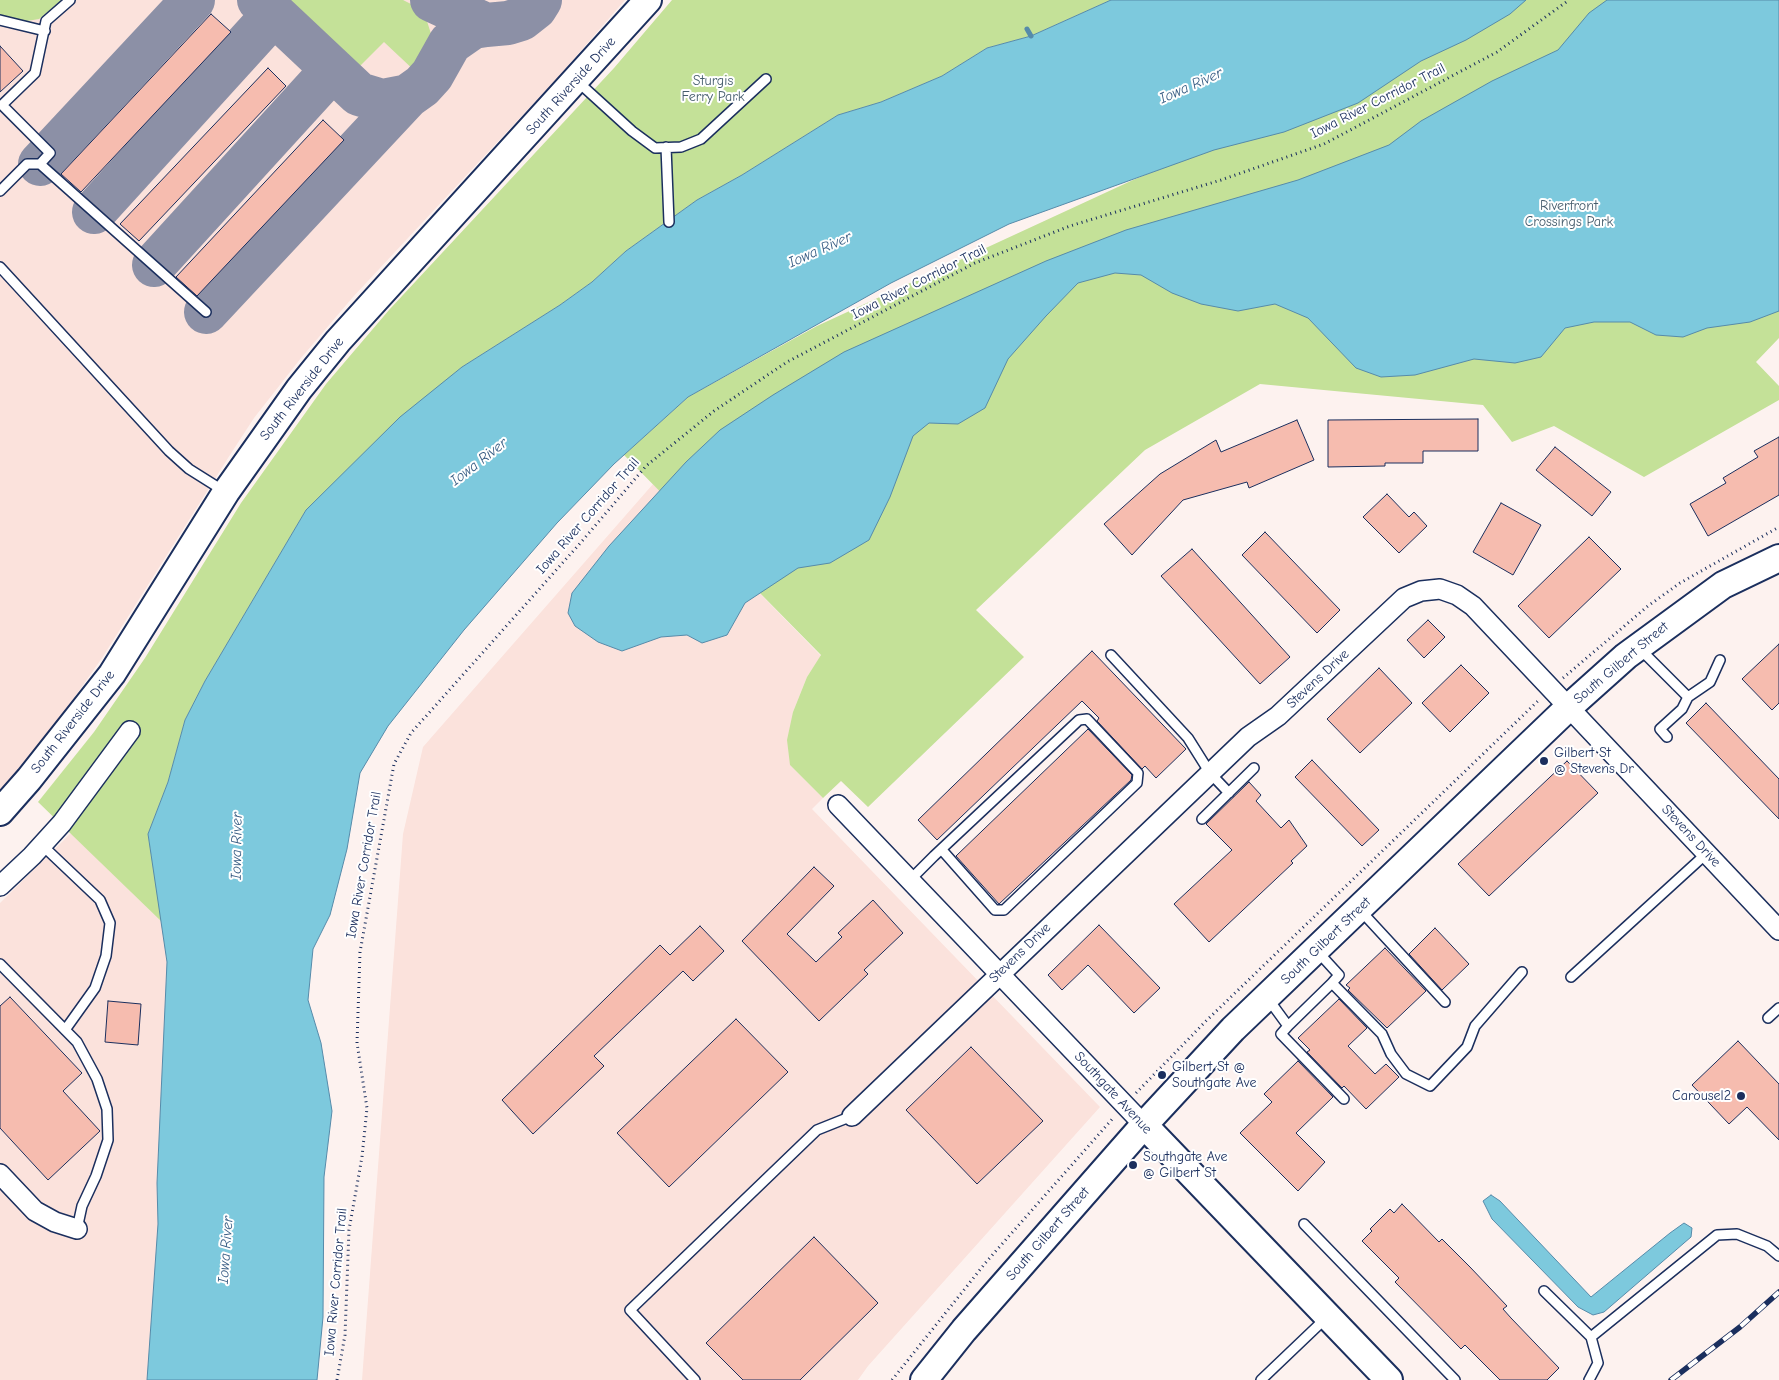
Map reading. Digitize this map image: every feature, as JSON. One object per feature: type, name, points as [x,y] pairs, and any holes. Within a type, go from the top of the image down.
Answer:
[{"type":"main road","name":"South Riverside Drive","points":[[0,812],[29,779],[112,674],[226,492],[299,389],[338,341],[648,0]]},
{"type":"main road","name":"South Gilbert Street","points":[[924,1380],[964,1330],[1144,1125],[1267,997],[1569,708],[1638,647],[1723,585],[1779,558]]},
{"type":"main road","name":"Southgate Avenue","points":[[1144,1125],[1390,1380]]},
{"type":"street","name":"Stevens Drive","points":[[852,1116],[1000,972],[1248,737],[1278,716],[1404,598],[1421,591],[1440,589],[1457,595],[1473,606],[1779,930]]},
{"type":"street","points":[[0,886],[62,823],[130,731]]},
{"type":"street","name":"Southgate Avenue","points":[[838,805],[1000,972],[1144,1125]]},
{"type":"street","points":[[0,1174],[35,1210],[55,1222],[77,1229]]},
{"type":"lane","points":[[40,164],[50,152],[2,105],[35,73],[46,21],[70,0]]},
{"type":"lane","points":[[0,20],[45,31]]},
{"type":"lane","points":[[576,81],[632,131],[655,148],[666,148],[682,147],[701,139],[766,79]]},
{"type":"lane","points":[[666,148],[669,222]]},
{"type":"lane","points":[[0,191],[27,164],[40,164],[206,312]]},
{"type":"lane","points":[[0,267],[169,451],[189,469],[226,492]]},
{"type":"lane","points":[[1638,647],[1688,698]]},
{"type":"lane","points":[[1111,655],[1188,738],[1210,773],[1229,793]]},
{"type":"lane","points":[[1667,737],[1660,729],[1682,709],[1688,698],[1710,682],[1720,660]]},
{"type":"lane","points":[[910,880],[1079,720],[1087,719],[1138,773],[1137,783],[1004,910],[995,910],[942,850]]},
{"type":"lane","points":[[1202,819],[1254,768]]},
{"type":"lane","points":[[42,845],[100,900],[110,923],[106,956],[95,988],[65,1030]]},
{"type":"lane","points":[[1571,977],[1707,853]]},
{"type":"lane","points":[[1359,909],[1445,1002]]},
{"type":"lane","points":[[1316,950],[1339,975],[1282,1034],[1344,1099]]},
{"type":"lane","points":[[0,964],[77,1042],[97,1078],[108,1109],[108,1140],[96,1176],[82,1206],[77,1229]]},
{"type":"lane","points":[[1332,983],[1382,1034],[1391,1054],[1406,1074],[1430,1086],[1467,1047],[1475,1026],[1522,972]]},
{"type":"lane","points":[[1267,997],[1288,1026]]},
{"type":"lane","points":[[1768,1018],[1779,1008]]},
{"type":"lane","points":[[695,1380],[630,1310],[817,1130],[852,1116]]},
{"type":"lane","points":[[1304,1224],[1454,1380]]},
{"type":"lane","points":[[1591,1337],[1717,1236],[1737,1234],[1768,1246],[1779,1256]]},
{"type":"lane","points":[[1544,1291],[1591,1337],[1598,1362],[1589,1380]]},
{"type":"lane","points":[[1261,1380],[1328,1316]]},
{"type":"path","name":"Iowa River Corridor Trail","points":[[337,1380],[345,1335],[349,1230],[362,1157],[367,1108],[357,1043],[360,952],[394,764],[411,733],[584,540],[646,466],[714,412],[787,362],[975,263],[1070,226],[1221,180],[1324,144],[1496,52],[1569,0]]},
{"type":"shaded area","points":[[0,0],[625,0],[558,77],[353,297],[301,358],[254,418],[102,658],[64,712],[0,791]]},
{"type":"shaded area","points":[[653,484],[821,656],[807,677],[793,712],[790,765],[823,798],[812,809],[1100,1107],[868,1366],[858,1380],[362,1380],[403,834],[423,747]]},
{"type":"shaded area","points":[[71,833],[163,923],[167,962],[157,1183],[158,1224],[147,1380],[0,1380],[0,903]]},
{"type":"green space","points":[[0,0],[62,0],[39,19],[21,22],[0,18]]},
{"type":"green space","points":[[278,0],[403,0],[415,6],[426,18],[432,37],[431,47],[424,64],[417,73],[384,42],[353,73]]},
{"type":"green space","name":"Sturgis Ferry Park","points":[[672,0],[1111,0],[1031,36],[987,48],[942,76],[881,102],[838,115],[742,175],[697,200],[626,251],[592,282],[560,305],[462,367],[306,510],[205,681],[185,720],[168,782],[148,834],[163,923],[38,802],[94,732],[145,658],[241,503],[326,384],[389,310],[614,68]]},
{"type":"green space","name":"Riverfront Crossings Park","points":[[1513,0],[1779,0],[1779,338],[1756,362],[1779,386],[1779,400],[1644,477],[1554,426],[1512,442],[1483,405],[1260,384],[1145,450],[976,610],[1024,657],[868,807],[841,781],[823,798],[790,765],[787,740],[793,712],[807,677],[821,655],[624,455],[688,397],[817,326],[1133,180],[1421,61]]},
{"type":"water","name":"Iowa River","points":[[1111,0],[1526,0],[1510,14],[1466,40],[1421,61],[1358,103],[1284,132],[1214,150],[1009,224],[891,283],[688,397],[614,464],[557,523],[464,630],[388,726],[360,773],[347,849],[330,915],[313,949],[308,1000],[321,1043],[332,1111],[324,1177],[323,1317],[317,1380],[147,1380],[158,1224],[157,1183],[167,962],[148,834],[168,782],[185,720],[205,681],[306,510],[400,417],[462,367],[560,305],[592,282],[626,251],[697,200],[742,175],[838,115],[881,102],[942,76],[987,48],[1031,36]]},
{"type":"water","points":[[1607,0],[1779,0],[1779,311],[1750,322],[1707,328],[1683,337],[1656,335],[1630,322],[1594,322],[1565,328],[1541,357],[1515,363],[1474,359],[1415,375],[1381,377],[1356,368],[1308,318],[1275,304],[1238,311],[1201,304],[1172,293],[1141,275],[1115,273],[1078,283],[1046,316],[1008,359],[985,408],[958,424],[929,423],[913,436],[890,497],[869,540],[830,563],[798,568],[745,603],[727,635],[702,643],[687,635],[661,637],[622,651],[598,642],[575,626],[568,613],[572,593],[609,546],[686,462],[720,430],[773,395],[844,352],[1046,261],[1126,230],[1298,180],[1389,145],[1421,121],[1492,81],[1558,50],[1589,13]]},
{"type":"water","points":[[1491,1195],[1500,1201],[1591,1297],[1684,1223],[1692,1228],[1691,1237],[1604,1312],[1593,1315],[1578,1307],[1492,1219],[1483,1201]]},
{"type":"building","points":[[211,14],[231,32],[81,192],[61,174]]},
{"type":"building","points":[[0,46],[23,71],[0,92]]},
{"type":"building","points":[[268,68],[286,86],[139,241],[120,224]]},
{"type":"building","points":[[323,120],[344,140],[197,296],[176,277]]},
{"type":"building","points":[[1478,419],[1478,451],[1423,451],[1423,463],[1385,463],[1385,466],[1328,467],[1328,420]]},
{"type":"building","points":[[1297,420],[1314,460],[1249,488],[1247,482],[1183,500],[1132,555],[1104,524],[1160,474],[1216,440],[1221,452]]},
{"type":"building","points":[[1779,437],[1779,495],[1708,536],[1690,504],[1726,483],[1723,478],[1758,457],[1754,451]]},
{"type":"building","points":[[1555,447],[1611,492],[1592,516],[1536,470]]},
{"type":"building","points":[[1387,494],[1409,517],[1414,512],[1427,526],[1399,553],[1363,517]]},
{"type":"building","points":[[1501,503],[1541,525],[1513,575],[1473,552]]},
{"type":"building","points":[[1265,532],[1340,610],[1317,633],[1242,555]]},
{"type":"building","points":[[1589,537],[1621,569],[1549,638],[1518,606]]},
{"type":"building","points":[[1192,549],[1290,657],[1260,684],[1161,576]]},
{"type":"building","points":[[1428,620],[1445,637],[1424,658],[1407,640]]},
{"type":"building","points":[[1779,644],[1779,703],[1772,710],[1742,679]]},
{"type":"building","points":[[1092,651],[1186,749],[1156,778],[1145,766],[1142,769],[1097,721],[1099,718],[1082,701],[937,840],[918,820]]},
{"type":"building","points":[[1461,665],[1489,693],[1450,732],[1422,703]]},
{"type":"building","points":[[1379,668],[1412,703],[1360,753],[1327,719]]},
{"type":"building","points":[[1706,703],[1779,779],[1779,819],[1686,723]]},
{"type":"building","points":[[1088,729],[1132,775],[1131,780],[999,904],[956,856]]},
{"type":"building","points":[[1312,760],[1379,830],[1362,846],[1295,777]]},
{"type":"building","points":[[1567,761],[1598,793],[1489,896],[1458,864]]},
{"type":"building","points":[[1249,782],[1261,795],[1256,801],[1281,828],[1289,820],[1307,846],[1291,861],[1293,863],[1209,942],[1174,904],[1232,850],[1206,824]]},
{"type":"building","points":[[814,867],[834,886],[787,934],[816,962],[842,937],[838,933],[873,900],[903,933],[864,970],[868,974],[819,1021],[742,941]]},
{"type":"building","points":[[1099,925],[1160,988],[1134,1013],[1088,965],[1062,990],[1048,975]]},
{"type":"building","points":[[700,926],[724,951],[693,981],[683,971],[594,1056],[604,1066],[533,1134],[502,1100],[660,945],[670,955]]},
{"type":"building","points":[[1435,928],[1469,964],[1442,990],[1409,954]]},
{"type":"building","points":[[1385,948],[1426,991],[1387,1028],[1348,990],[1350,988],[1346,985]]},
{"type":"building","points":[[10,997],[82,1073],[63,1091],[100,1131],[48,1180],[0,1128],[0,1006]]},
{"type":"building","points":[[1339,999],[1367,1028],[1348,1046],[1375,1074],[1386,1064],[1399,1077],[1366,1109],[1344,1086],[1342,1088],[1307,1052],[1310,1050],[1298,1038]]},
{"type":"building","points":[[108,1001],[141,1004],[138,1045],[105,1042]]},
{"type":"building","points":[[736,1019],[788,1072],[669,1187],[617,1133]]},
{"type":"building","name":"Carousel2","points":[[1738,1041],[1779,1084],[1779,1140],[1747,1107],[1729,1124],[1692,1085]]},
{"type":"building","points":[[971,1047],[1043,1121],[977,1184],[906,1110]]},
{"type":"building","points":[[1298,1061],[1333,1097],[1296,1133],[1325,1162],[1298,1191],[1240,1133],[1272,1102],[1264,1094]]},
{"type":"building","points":[[1402,1204],[1439,1242],[1442,1239],[1470,1267],[1507,1306],[1503,1309],[1559,1368],[1547,1380],[1500,1380],[1465,1345],[1461,1349],[1395,1282],[1399,1278],[1362,1241],[1372,1231],[1370,1229],[1390,1209],[1394,1213]]},
{"type":"building","points":[[814,1237],[878,1303],[800,1380],[743,1380],[706,1343]]},
{"type":"waterway","points":[[1027,29],[1031,36]]},
{"type":"taxiway","points":[[40,164],[193,0]]},
{"type":"taxiway","points":[[259,0],[359,94],[382,101],[408,96],[422,86],[432,75],[450,43],[473,27],[486,25]]},
{"type":"taxiway","points":[[432,0],[486,25],[508,23],[521,19],[535,8],[540,0]]},
{"type":"taxiway","points":[[94,212],[274,14]]},
{"type":"taxiway","points":[[154,265],[332,70]]},
{"type":"taxiway","points":[[206,312],[408,96]]},
{"type":"railway","points":[[1671,1380],[1740,1327],[1779,1292]]},
{"type":"place","name":"Gilbert St @ Stevens Dr","points":[[1544,761]]},
{"type":"place","name":"Gilbert St @ Southgate Ave","points":[[1162,1075]]},
{"type":"place","name":"Carousel2","points":[[1741,1096]]},
{"type":"place","name":"Southgate Ave @ Gilbert St","points":[[1133,1165]]}]
